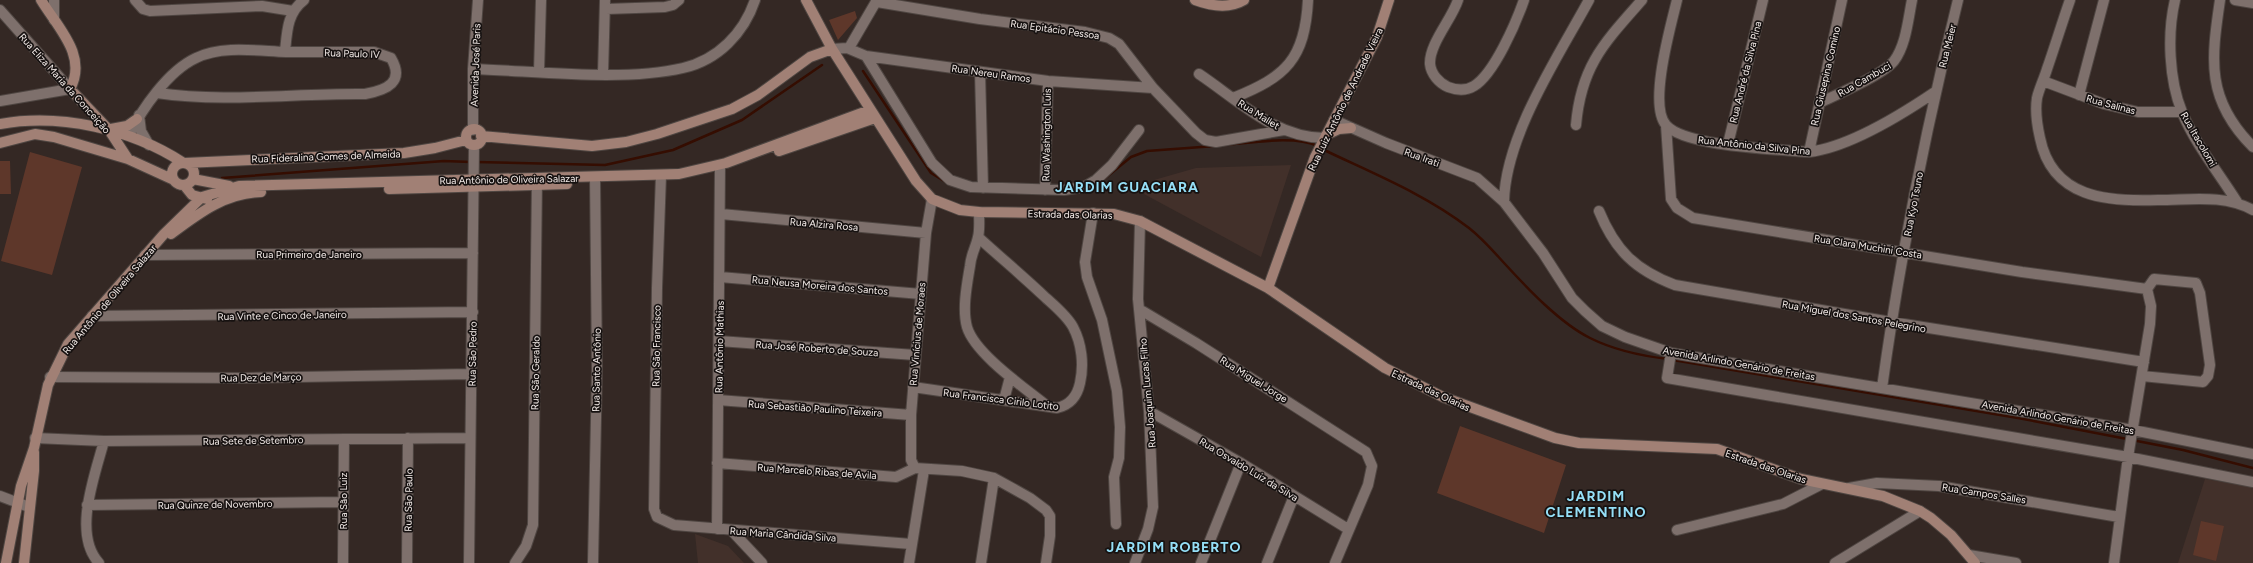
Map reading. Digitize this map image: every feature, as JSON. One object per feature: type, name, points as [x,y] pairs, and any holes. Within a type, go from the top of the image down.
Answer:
[{"type":"street","points":[[0,101],[70,89],[77,76],[76,61],[54,20],[41,0]]},
{"type":"street","points":[[54,0],[54,20]]},
{"type":"street","points":[[135,0],[143,9],[150,10],[194,4],[262,3],[293,11]]},
{"type":"street","points":[[285,52],[288,28],[293,11],[304,0]]},
{"type":"street","name":"Avenida José Paris","points":[[477,133],[473,69],[478,0]]},
{"type":"street","points":[[539,72],[541,0]]},
{"type":"street","points":[[603,74],[606,4],[665,7],[673,5],[679,0]]},
{"type":"street","points":[[473,69],[603,74],[650,72],[684,68],[705,59],[732,40],[749,18],[755,0]]},
{"type":"street","name":"Estrada das Olarias","points":[[806,0],[832,49],[872,114],[916,181],[932,199],[960,210],[979,212],[1114,214],[1140,220],[1268,288],[1401,377],[1443,397],[1534,431],[1579,442],[1717,449],[1777,471],[1822,484],[1883,496],[1920,511],[1951,535],[1972,559]]},
{"type":"street","points":[[1195,0],[1207,5],[1223,6],[1244,0]]},
{"type":"street","points":[[1233,98],[1259,88],[1273,79],[1293,59],[1300,46],[1308,0]]},
{"type":"street","name":"Rua Luiz Antônio de Andrade Vieira","points":[[1268,288],[1315,157],[1325,138],[1341,121],[1378,37],[1389,0]]},
{"type":"street","points":[[1458,0],[1432,51],[1430,64],[1435,76],[1441,83],[1458,90],[1474,86],[1487,73],[1495,60],[1524,0]]},
{"type":"street","points":[[1504,202],[1506,172],[1534,102],[1588,0]]},
{"type":"street","points":[[1576,125],[1581,88],[1586,75],[1610,36],[1642,0]]},
{"type":"street","points":[[1666,125],[1662,116],[1659,82],[1677,0]]},
{"type":"street","name":"Rua André da Silva Pina","points":[[1728,144],[1763,0]]},
{"type":"street","name":"Rua Giusepina Comino","points":[[1808,152],[1842,0]]},
{"type":"street","name":"Rua Cambuci","points":[[1819,103],[1853,87],[1893,62],[1903,41],[1912,0]]},
{"type":"street","name":"Rua Meier","points":[[1935,92],[1958,0]]},
{"type":"street","points":[[2070,0],[2037,98],[2037,126],[2042,148],[2052,168],[2076,189],[2105,199],[2218,199],[2237,202],[2253,210]]},
{"type":"street","points":[[2078,95],[2104,0]]},
{"type":"street","name":"Rua Itacolomi","points":[[2175,0],[2170,21],[2172,71],[2182,112],[2237,202]]},
{"type":"street","points":[[2220,0],[2214,53],[2215,86],[2222,105],[2232,123],[2253,147]]},
{"type":"street","points":[[2235,0],[2253,4]]},
{"type":"street","points":[[849,48],[877,1]]},
{"type":"street","name":"Rua Epitácio Pessoa","points":[[877,1],[980,19],[1085,32],[1109,38],[1119,44],[1153,88],[1196,133],[1205,140],[1216,142],[1284,130]]},
{"type":"street","name":"Rua Eliza Maria da Conceição","points":[[0,10],[70,89],[109,130],[128,159]]},
{"type":"street","name":"Rua Nereu Ramos","points":[[832,49],[849,48],[866,56],[1048,81],[1153,88]]},
{"type":"street","points":[[477,133],[479,143],[471,145],[467,133],[477,133],[592,146],[626,142],[732,109],[758,95],[810,57],[832,49]]},
{"type":"street","name":"Rua Paulo IV","points":[[129,135],[138,117],[157,93],[179,69],[196,58],[211,53],[239,50],[285,52],[374,52],[385,54],[395,64],[396,76],[385,88],[366,94],[185,97],[157,93]]},
{"type":"street","points":[[866,56],[932,163],[940,173],[959,184],[983,188],[1045,190],[1074,189],[1084,187],[1096,180],[1112,165],[1139,130]]},
{"type":"street","points":[[980,72],[983,188]]},
{"type":"street","name":"Rua Mallet","points":[[1199,74],[1233,98],[1284,130],[1311,137],[1325,138]]},
{"type":"street","name":"Rua Washington Luis","points":[[1045,190],[1048,81]]},
{"type":"street","name":"Rua Salinas","points":[[2043,81],[2104,104],[2138,112],[2182,112]]},
{"type":"street","name":"Rua Antônio da Silva Pina","points":[[1666,125],[1681,135],[1728,144],[1808,152],[1832,148],[1889,120],[1935,92]]},
{"type":"street","name":"Rua Kyo Tsuno","points":[[1882,388],[1903,252],[1935,92]]},
{"type":"street","name":"Rua Antônio de Oliveira Salazar","points":[[158,242],[193,217],[222,199],[238,194],[256,192],[474,184],[661,178],[684,179],[720,168],[872,114]]},
{"type":"street","points":[[109,130],[127,126],[138,117],[141,131],[149,144]]},
{"type":"street","points":[[0,124],[47,119],[109,130],[129,135],[149,144],[184,162],[193,169],[193,179],[200,186],[202,197],[193,217]]},
{"type":"street","points":[[1325,138],[1339,129],[1341,121]]},
{"type":"street","name":"Rua Irati","points":[[1341,121],[1477,178],[1504,202]]},
{"type":"street","name":"Rua Clara Muchini Costa","points":[[1666,125],[1671,199],[1677,208],[1684,214],[1693,218],[2022,272],[2147,289]]},
{"type":"street","points":[[0,143],[35,134],[92,148],[128,159],[174,180],[184,185],[192,195],[213,200],[222,199]]},
{"type":"street","name":"Rua Fideralina Gomes de Almeida","points":[[184,162],[404,153],[435,148],[471,145]]},
{"type":"street","name":"Rua São Pedro","points":[[469,563],[474,184],[474,166],[471,145]]},
{"type":"street","points":[[174,180],[172,171],[176,165],[184,162]]},
{"type":"street","name":"Rua Antônio Mathias","points":[[717,529],[721,214],[720,168]]},
{"type":"street","name":"Rua São Francisco","points":[[657,517],[654,509],[657,288],[661,178]]},
{"type":"street","points":[[184,185],[193,179],[222,185],[239,186]]},
{"type":"street","name":"Rua Santo Antônio","points":[[593,563],[597,369],[595,180]]},
{"type":"street","name":"Rua São Geraldo","points":[[515,563],[526,546],[533,525],[538,182]]},
{"type":"street","name":"Rua Antônio de Oliveira Salazar","points":[[6,563],[25,470],[35,443],[50,377],[68,344],[164,234],[202,197],[239,186],[474,184]]},
{"type":"street","name":"Rua Vinícius de Moraes","points":[[919,469],[911,460],[911,415],[926,233],[932,199]]},
{"type":"street","name":"Avenida Arlindo Genário de Freitas","points":[[1504,202],[1543,253],[1572,298],[1585,311],[1602,326],[1670,355],[1882,388],[2133,431],[2253,454]]},
{"type":"street","name":"Rua Miguel dos Santos Pelegrino","points":[[1599,211],[1610,234],[1631,262],[1653,276],[1675,285],[1891,322],[2144,362]]},
{"type":"street","points":[[979,212],[978,237],[973,248],[970,265],[966,315],[967,327],[978,346],[1010,377],[1047,406]]},
{"type":"street","points":[[1093,213],[1085,262],[1087,276],[1102,320],[1117,391],[1120,427],[1119,458],[1114,476],[1116,524]]},
{"type":"street","name":"Rua Alzira Rosa","points":[[721,214],[926,233]]},
{"type":"street","name":"Rua Joaquim Lucas Filho","points":[[1135,563],[1148,529],[1153,507],[1149,411],[1139,310],[1138,272],[1140,220]]},
{"type":"street","name":"Rua Francisca Cirilo Lotito","points":[[913,387],[1047,406],[1064,406],[1069,404],[1075,397],[1082,372],[1079,341],[1073,326],[1062,314],[978,237]]},
{"type":"street","name":"Rua Primeiro de Janeiro","points":[[145,255],[473,253]]},
{"type":"street","name":"Rua Neusa Moreira dos Santos","points":[[720,277],[921,294]]},
{"type":"street","points":[[2114,563],[2128,457],[2151,314],[2147,289],[2151,281],[2159,278],[2192,282],[2199,287],[2210,364],[2208,376],[2202,382],[2142,376]]},
{"type":"street","name":"Rua Miguel Jorge","points":[[1139,310],[1196,343],[1366,452],[1371,461],[1368,485],[1348,529]]},
{"type":"street","name":"Rua Vinte e Cinco de Janeiro","points":[[92,316],[473,312]]},
{"type":"street","name":"Rua José Roberto de Souza","points":[[719,341],[915,355]]},
{"type":"street","points":[[1670,355],[1667,375],[2128,457],[2253,482]]},
{"type":"street","name":"Rua Dez de Março","points":[[50,377],[246,378],[471,374]]},
{"type":"street","points":[[1004,400],[1010,377]]},
{"type":"street","name":"Rua Sebastião Paulino Teixeira","points":[[718,400],[911,415]]},
{"type":"street","name":"Rua Osvaldo Luiz da Silva","points":[[1149,411],[1241,463],[1348,529]]},
{"type":"street","name":"Rua São Paulo","points":[[407,563],[408,438]]},
{"type":"street","name":"Rua Sete de Setembro","points":[[35,443],[104,441],[470,438]]},
{"type":"street","name":"Rua São Luiz","points":[[343,563],[344,439]]},
{"type":"street","points":[[99,563],[93,556],[88,543],[87,505],[104,441]]},
{"type":"street","name":"Rua Antônio de Oliveira Salazar","points":[[26,561],[35,443]]},
{"type":"street","points":[[1201,563],[1241,463]]},
{"type":"street","name":"Rua Marcelo Ribas de Avila","points":[[717,464],[896,477],[919,469]]},
{"type":"street","points":[[909,563],[919,469],[962,471],[994,478],[1010,485],[1046,510],[1051,522],[1046,563]]},
{"type":"street","points":[[981,563],[994,478]]},
{"type":"street","name":"Rua Campos Salles","points":[[1848,488],[1877,483],[1939,486],[2119,518]]},
{"type":"street","points":[[1677,530],[1783,504],[1822,484]]},
{"type":"street","points":[[0,496],[17,504],[29,507]]},
{"type":"street","points":[[1267,563],[1294,496]]},
{"type":"street","name":"Rua Quinze de Novembro","points":[[87,505],[343,502]]},
{"type":"street","points":[[1835,563],[1920,511]]},
{"type":"street","name":"Rua Maria Cândida Silva","points":[[657,517],[674,525],[911,544]]},
{"type":"street","points":[[1335,563],[1348,529]]},
{"type":"street","points":[[731,530],[762,563]]},
{"type":"street","points":[[1845,563],[1856,549]]},
{"type":"street","points":[[1972,559],[2016,563]]},
{"type":"shaded area","points":[[855,11],[857,18],[838,40],[829,20]]},
{"type":"shaded area","points":[[30,152],[82,167],[52,275],[1,261]]},
{"type":"shaded area","points":[[0,161],[10,161],[11,194],[0,194]]},
{"type":"shaded area","points":[[1291,165],[1261,257],[1144,194],[1154,180],[1196,168]]},
{"type":"shaded area","points":[[1460,426],[1566,465],[1544,533],[1437,493]]},
{"type":"shaded area","points":[[2205,479],[2253,487],[2253,563],[2178,563]]},
{"type":"shaded area","points":[[2201,521],[2224,526],[2216,561],[2193,555]]},
{"type":"shaded area","points":[[695,534],[728,546],[744,563],[698,563]]},
{"type":"waterway","points":[[476,162],[605,165],[673,150],[742,120],[822,65]]},
{"type":"waterway","points":[[863,71],[931,173],[949,184]]},
{"type":"waterway","points":[[1225,145],[1285,140],[1318,146]]},
{"type":"waterway","points":[[1104,179],[1131,157],[1147,151],[1215,146]]},
{"type":"waterway","points":[[1322,149],[1416,194],[1469,228],[1488,245],[1545,305],[1579,332],[1618,349],[1668,359]]},
{"type":"waterway","points":[[222,178],[444,161],[471,162]]},
{"type":"waterway","points":[[1673,360],[2018,418],[2127,439]]},
{"type":"waterway","points":[[2132,440],[2183,450],[2253,468]]},
{"type":"district","name":"JARDIM GUACIARA","points":[[1127,187]]},
{"type":"district","name":"JARDIM CLEMENTINO","points":[[1596,504]]},
{"type":"district","name":"JARDIM ROBERTO","points":[[1174,547]]}]
